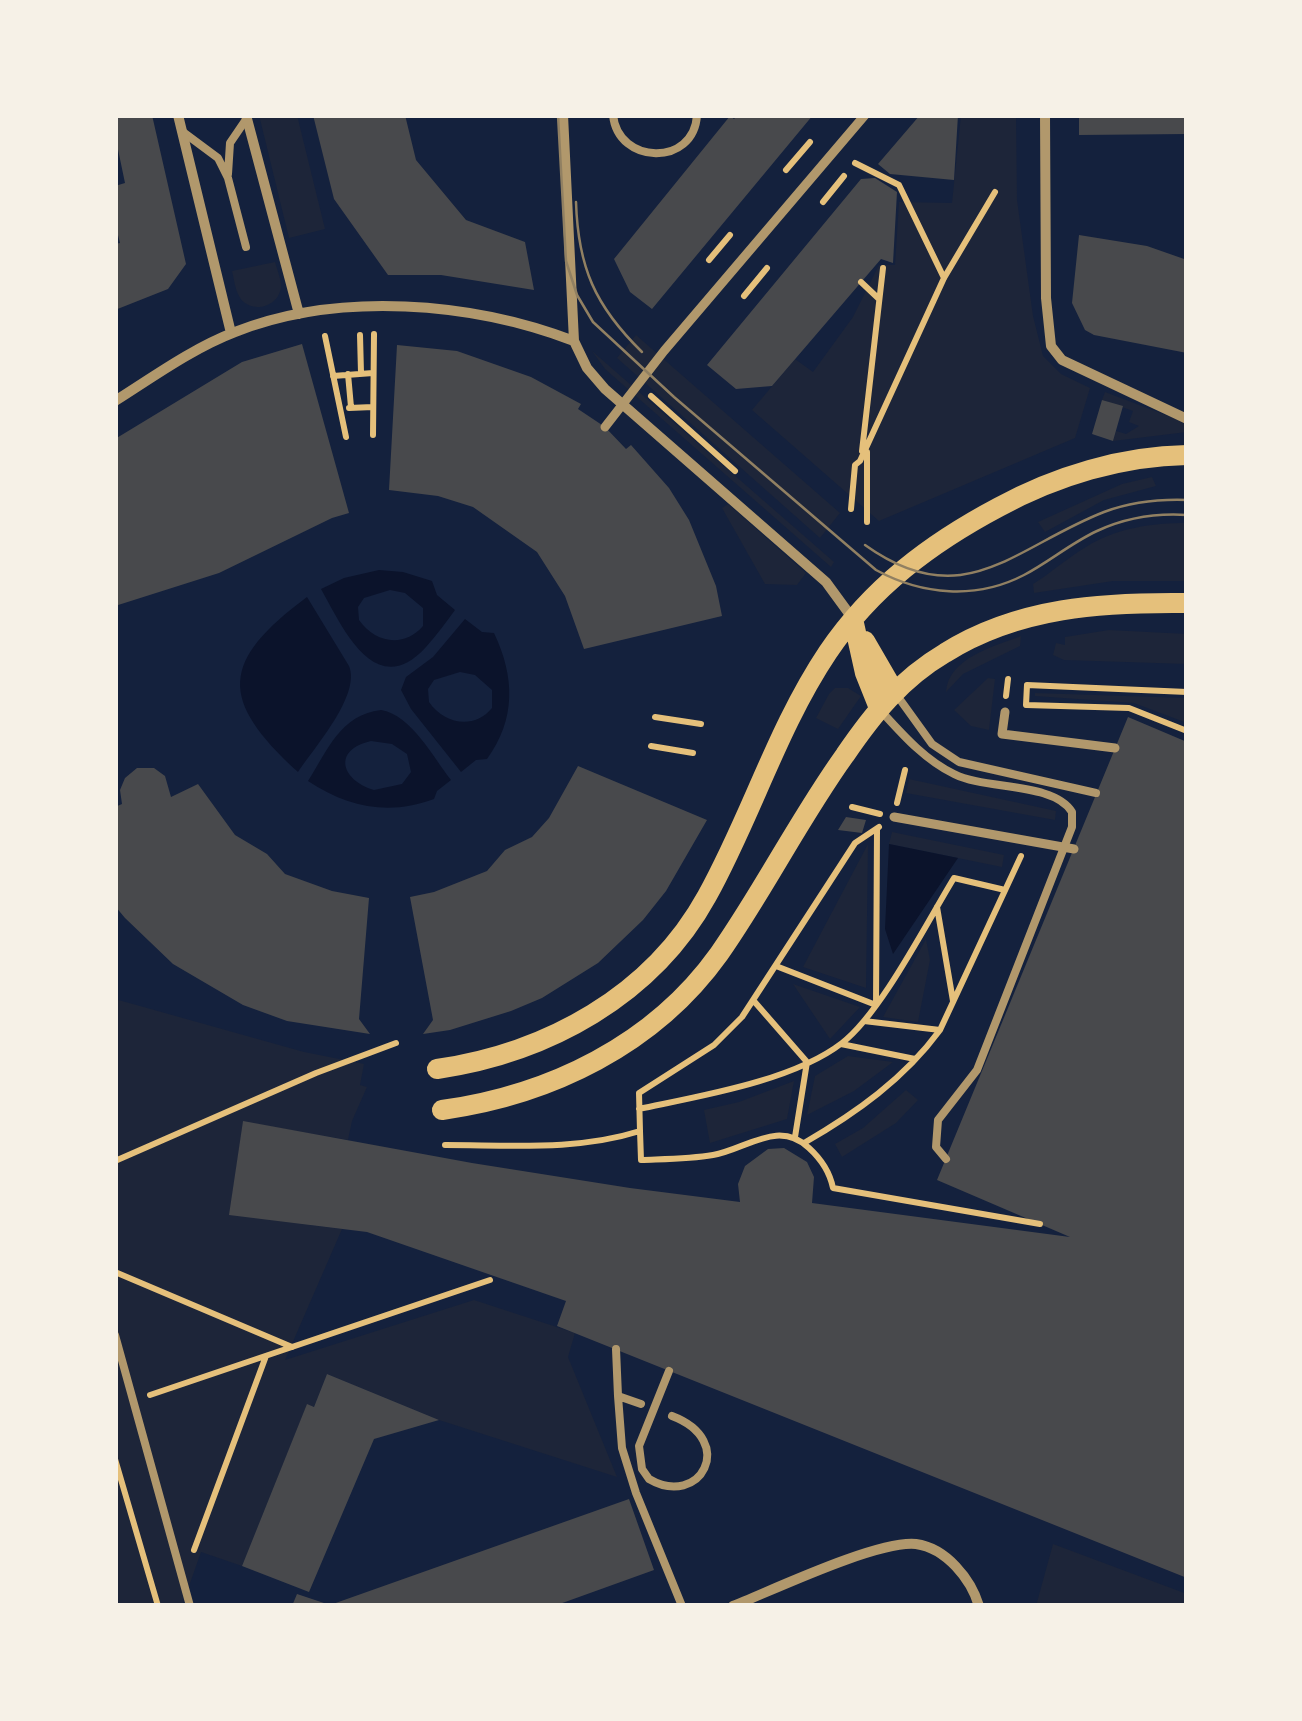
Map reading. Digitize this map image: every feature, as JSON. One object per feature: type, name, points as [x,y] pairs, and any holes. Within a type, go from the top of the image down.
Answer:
[{"type":"main road","points":[[437,1069],[509,1054],[582,1022],[618,998],[667,952],[706,898],[809,683],[852,619],[876,592],[926,549],[1017,497],[1113,464],[1187,455]]},
{"type":"main road","points":[[442,1110],[514,1096],[577,1072],[621,1047],[670,1008],[718,956],[823,783],[878,708],[945,652],[1024,618],[1075,607],[1187,603]]},
{"type":"main road","points":[[852,619],[894,692]]},
{"type":"main road","points":[[852,619],[878,708]]},
{"type":"street","points":[[178,115],[231,333]]},
{"type":"street","points":[[563,115],[574,342],[587,368],[605,390],[826,582],[852,619]]},
{"type":"street","points":[[605,427],[664,351],[865,115]]},
{"type":"street","points":[[1045,115],[1046,298],[1052,346],[1062,360],[1187,419]]},
{"type":"street","points":[[247,116],[299,314]]},
{"type":"street","points":[[115,401],[231,333],[299,314],[364,306],[459,314],[517,322],[574,342]]},
{"type":"street","points":[[1004,712],[1002,734],[1115,748]]},
{"type":"street","points":[[894,817],[1069,848]]},
{"type":"street","points":[[733,1606],[873,1551],[912,1544],[936,1552],[963,1574],[979,1606]]},
{"type":"lane","points":[[613,115],[616,130],[625,142],[650,155],[663,154],[687,143],[694,133],[696,115]]},
{"type":"lane","points":[[228,178],[230,143],[247,116]]},
{"type":"lane","points":[[182,132],[218,158],[228,178],[246,247]]},
{"type":"lane","points":[[894,692],[932,744],[948,756],[971,767],[1096,793]]},
{"type":"lane","points":[[878,708],[923,754],[953,774],[1064,801],[1072,812],[1069,848],[977,1070],[938,1120],[936,1146],[946,1159]]},
{"type":"lane","points":[[115,1336],[190,1606]]},
{"type":"lane","points":[[616,1349],[622,1448],[682,1606]]},
{"type":"lane","points":[[669,1371],[639,1446],[639,1458],[649,1479],[671,1488],[692,1483],[700,1476],[708,1456],[697,1428],[672,1416]]},
{"type":"lane","points":[[618,1396],[641,1404]]},
{"type":"path","points":[[786,170],[810,142]]},
{"type":"path","points":[[855,163],[899,185],[944,278]]},
{"type":"path","points":[[822,202],[844,176]]},
{"type":"path","points":[[851,509],[855,465],[944,278],[995,192]]},
{"type":"path","points":[[709,260],[730,234]]},
{"type":"path","points":[[744,296],[767,268]]},
{"type":"path","points":[[860,461],[883,268]]},
{"type":"path","points":[[861,282],[880,300]]},
{"type":"path","points":[[373,434],[374,334]]},
{"type":"path","points":[[360,335],[361,373]]},
{"type":"path","points":[[326,336],[346,436]]},
{"type":"path","points":[[333,376],[373,373]]},
{"type":"path","points":[[348,374],[352,408]]},
{"type":"path","points":[[340,409],[373,406]]},
{"type":"path","points":[[867,445],[867,522]]},
{"type":"path","points":[[1187,692],[1028,686],[1026,705],[1129,708],[1187,732]]},
{"type":"path","points":[[655,718],[701,724]]},
{"type":"path","points":[[652,746],[693,752]]},
{"type":"path","points":[[905,770],[894,817],[856,843],[742,1017],[714,1045],[639,1093],[642,1160],[718,1154],[768,1136],[795,1138],[818,1155],[833,1188],[1040,1224]]},
{"type":"path","points":[[852,808],[864,811]]},
{"type":"path","points":[[876,829],[876,1005]]},
{"type":"path","points":[[804,1143],[863,1106],[916,1060],[940,1030],[1028,841]]},
{"type":"path","points":[[639,1109],[725,1090],[807,1062],[841,1044],[876,1005],[954,878],[1005,890]]},
{"type":"path","points":[[936,907],[953,1003]]},
{"type":"path","points":[[776,966],[876,1005]]},
{"type":"path","points":[[753,1000],[807,1062]]},
{"type":"path","points":[[863,1021],[940,1030]]},
{"type":"path","points":[[115,1161],[316,1073],[396,1044]]},
{"type":"path","points":[[841,1044],[916,1060]]},
{"type":"path","points":[[795,1138],[807,1062]]},
{"type":"path","points":[[445,1144],[558,1145],[597,1142],[640,1132]]},
{"type":"path","points":[[115,1272],[293,1347]]},
{"type":"path","points":[[146,1396],[490,1280]]},
{"type":"path","points":[[194,1552],[266,1356]]},
{"type":"path","points":[[115,1459],[158,1606]]},
{"type":"shaded area","points":[[259,115],[297,115],[325,229],[289,238]]},
{"type":"shaded area","points":[[961,115],[1016,115],[1017,200],[1033,316],[1043,356],[1061,374],[1090,388],[1075,438],[879,521],[752,410],[795,359],[813,372],[853,317],[879,265],[895,265],[899,202],[952,203]]},
{"type":"shaded area","points":[[275,262],[281,286],[275,300],[256,307],[244,302],[236,290],[232,271]]},
{"type":"shaded area","points":[[636,335],[840,513],[820,538],[617,358]]},
{"type":"shaded area","points":[[592,351],[834,562],[831,567],[605,369]]},
{"type":"shaded area","points":[[1105,392],[1187,423],[1187,432],[1113,441],[1116,431],[1126,434],[1139,426],[1129,422],[1133,411],[1102,400]]},
{"type":"shaded area","points":[[1152,477],[1156,486],[1104,500],[1045,532],[1038,522],[1122,484]]},
{"type":"shaded area","points":[[728,504],[806,573],[797,585],[765,584],[722,508]]},
{"type":"shaded area","points":[[1187,523],[1187,581],[1113,581],[1034,593],[1033,584],[1079,551],[1110,535],[1135,528]]},
{"type":"shaded area","points":[[379,570],[403,572],[432,581],[437,595],[455,610],[426,647],[408,662],[391,667],[376,663],[350,638],[321,589],[344,578]],"holes":[[[390,590],[405,593],[423,608],[423,626],[407,638],[381,638],[359,620],[358,607],[364,598]]]},
{"type":"shaded area","points":[[307,597],[349,666],[351,678],[334,721],[298,772],[254,723],[243,701],[240,681],[245,661],[258,641]]},
{"type":"shaded area","points":[[465,619],[482,632],[494,633],[506,666],[509,698],[503,729],[487,759],[476,760],[461,772],[411,709],[401,690],[406,677],[433,657]],"holes":[[[460,672],[475,675],[492,690],[492,708],[485,715],[459,722],[443,715],[429,702],[428,689],[434,680]]]},
{"type":"shaded area","points":[[1109,630],[1187,634],[1187,664],[1064,660],[1053,655],[1056,643],[1065,645],[1065,637]]},
{"type":"shaded area","points":[[1021,636],[1020,646],[963,674],[946,692],[955,670],[964,662]]},
{"type":"shaded area","points":[[988,678],[995,679],[989,730],[971,726],[954,710]]},
{"type":"shaded area","points":[[835,688],[848,688],[861,696],[838,729],[816,718]]},
{"type":"shaded area","points":[[1035,693],[1187,698],[1187,723],[1134,703]]},
{"type":"shaded area","points":[[381,710],[392,714],[420,738],[451,780],[437,791],[434,799],[401,807],[369,806],[338,797],[308,781],[345,726]],"holes":[[[371,741],[392,744],[407,754],[411,772],[402,784],[374,790],[348,772],[346,758],[359,745]]]},
{"type":"shaded area","points":[[909,779],[1056,811],[1055,820],[906,793]]},
{"type":"shaded area","points":[[892,832],[1004,855],[1002,867],[889,844]]},
{"type":"shaded area","points":[[868,844],[866,988],[803,967]]},
{"type":"shaded area","points":[[889,844],[958,858],[893,954],[885,929]]},
{"type":"shaded area","points":[[926,939],[930,960],[918,1022],[883,1017]]},
{"type":"shaded area","points":[[793,984],[860,1007],[830,1039]]},
{"type":"shaded area","points":[[115,999],[304,1052],[364,1064],[360,1085],[367,1087],[348,1140],[243,1122],[232,1197],[314,1212],[310,1225],[342,1229],[285,1360],[474,1300],[575,1333],[568,1357],[617,1477],[439,1420],[327,1374],[314,1407],[307,1405],[242,1566],[201,1552],[182,1606],[115,1606]]},
{"type":"shaded area","points":[[848,1056],[893,1062],[854,1091],[807,1115],[815,1076]]},
{"type":"shaded area","points":[[794,1081],[787,1119],[710,1143],[704,1110],[739,1102]]},
{"type":"shaded area","points":[[906,1090],[918,1100],[896,1123],[842,1157],[835,1144],[863,1128]]},
{"type":"shaded area","points":[[1053,1544],[1187,1594],[1187,1606],[1036,1606]]},
{"type":"building","points":[[115,115],[152,115],[186,264],[168,289],[115,310],[115,244],[120,243],[115,223],[115,186],[125,183]]},
{"type":"building","points":[[313,115],[405,115],[416,160],[466,220],[525,242],[534,290],[441,275],[388,275],[334,199]]},
{"type":"building","points":[[738,115],[813,115],[652,309],[630,292],[614,259],[730,116],[734,119]]},
{"type":"building","points":[[920,115],[958,115],[954,180],[890,174],[878,164]]},
{"type":"building","points":[[1079,115],[1187,115],[1187,134],[1079,135]]},
{"type":"building","points":[[875,178],[897,192],[893,263],[881,259],[772,386],[736,389],[707,365],[861,179]]},
{"type":"building","points":[[1079,235],[1147,246],[1187,260],[1187,353],[1085,330],[1072,303]]},
{"type":"building","points":[[302,344],[349,513],[219,573],[115,606],[115,439],[242,362]]},
{"type":"building","points":[[397,345],[457,351],[531,377],[581,404],[578,409],[605,427],[626,449],[631,445],[669,488],[689,520],[716,586],[722,616],[584,649],[565,596],[537,552],[473,507],[438,496],[389,490]]},
{"type":"building","points":[[1102,400],[1123,406],[1113,441],[1092,434]]},
{"type":"building","points":[[1128,717],[1187,742],[1187,1578],[557,1326],[566,1301],[367,1232],[229,1215],[243,1121],[472,1163],[740,1202],[738,1184],[745,1166],[768,1149],[784,1148],[807,1162],[814,1177],[812,1203],[1070,1237],[937,1180]]},
{"type":"building","points":[[578,766],[707,820],[666,891],[643,920],[598,963],[542,998],[511,1011],[423,1034],[433,1020],[410,897],[487,871],[505,850],[532,837],[549,818]]},
{"type":"building","points":[[137,768],[154,768],[165,776],[171,797],[198,784],[235,835],[267,854],[285,874],[332,891],[369,898],[359,1019],[370,1034],[287,1021],[243,1005],[173,964],[125,918],[115,906],[115,807],[122,804],[120,790],[125,778]]},
{"type":"building","points":[[846,817],[866,820],[862,833],[838,830]]},
{"type":"building","points":[[327,1374],[439,1420],[374,1439],[309,1592],[242,1566],[307,1404],[314,1407]]},
{"type":"building","points":[[629,1499],[654,1570],[554,1606],[292,1606],[297,1594],[330,1605]]},
{"type":"tram line","points":[[558,115],[566,261],[577,295],[593,322],[674,397],[876,570],[930,589],[987,588],[1024,575],[1108,526],[1141,517],[1187,515]]},
{"type":"tram line","points":[[576,202],[581,246],[592,284],[612,318],[642,352]]},
{"type":"tram line","points":[[865,545],[900,565],[931,575],[960,575],[1015,557],[1104,512],[1145,502],[1187,500]]}]
